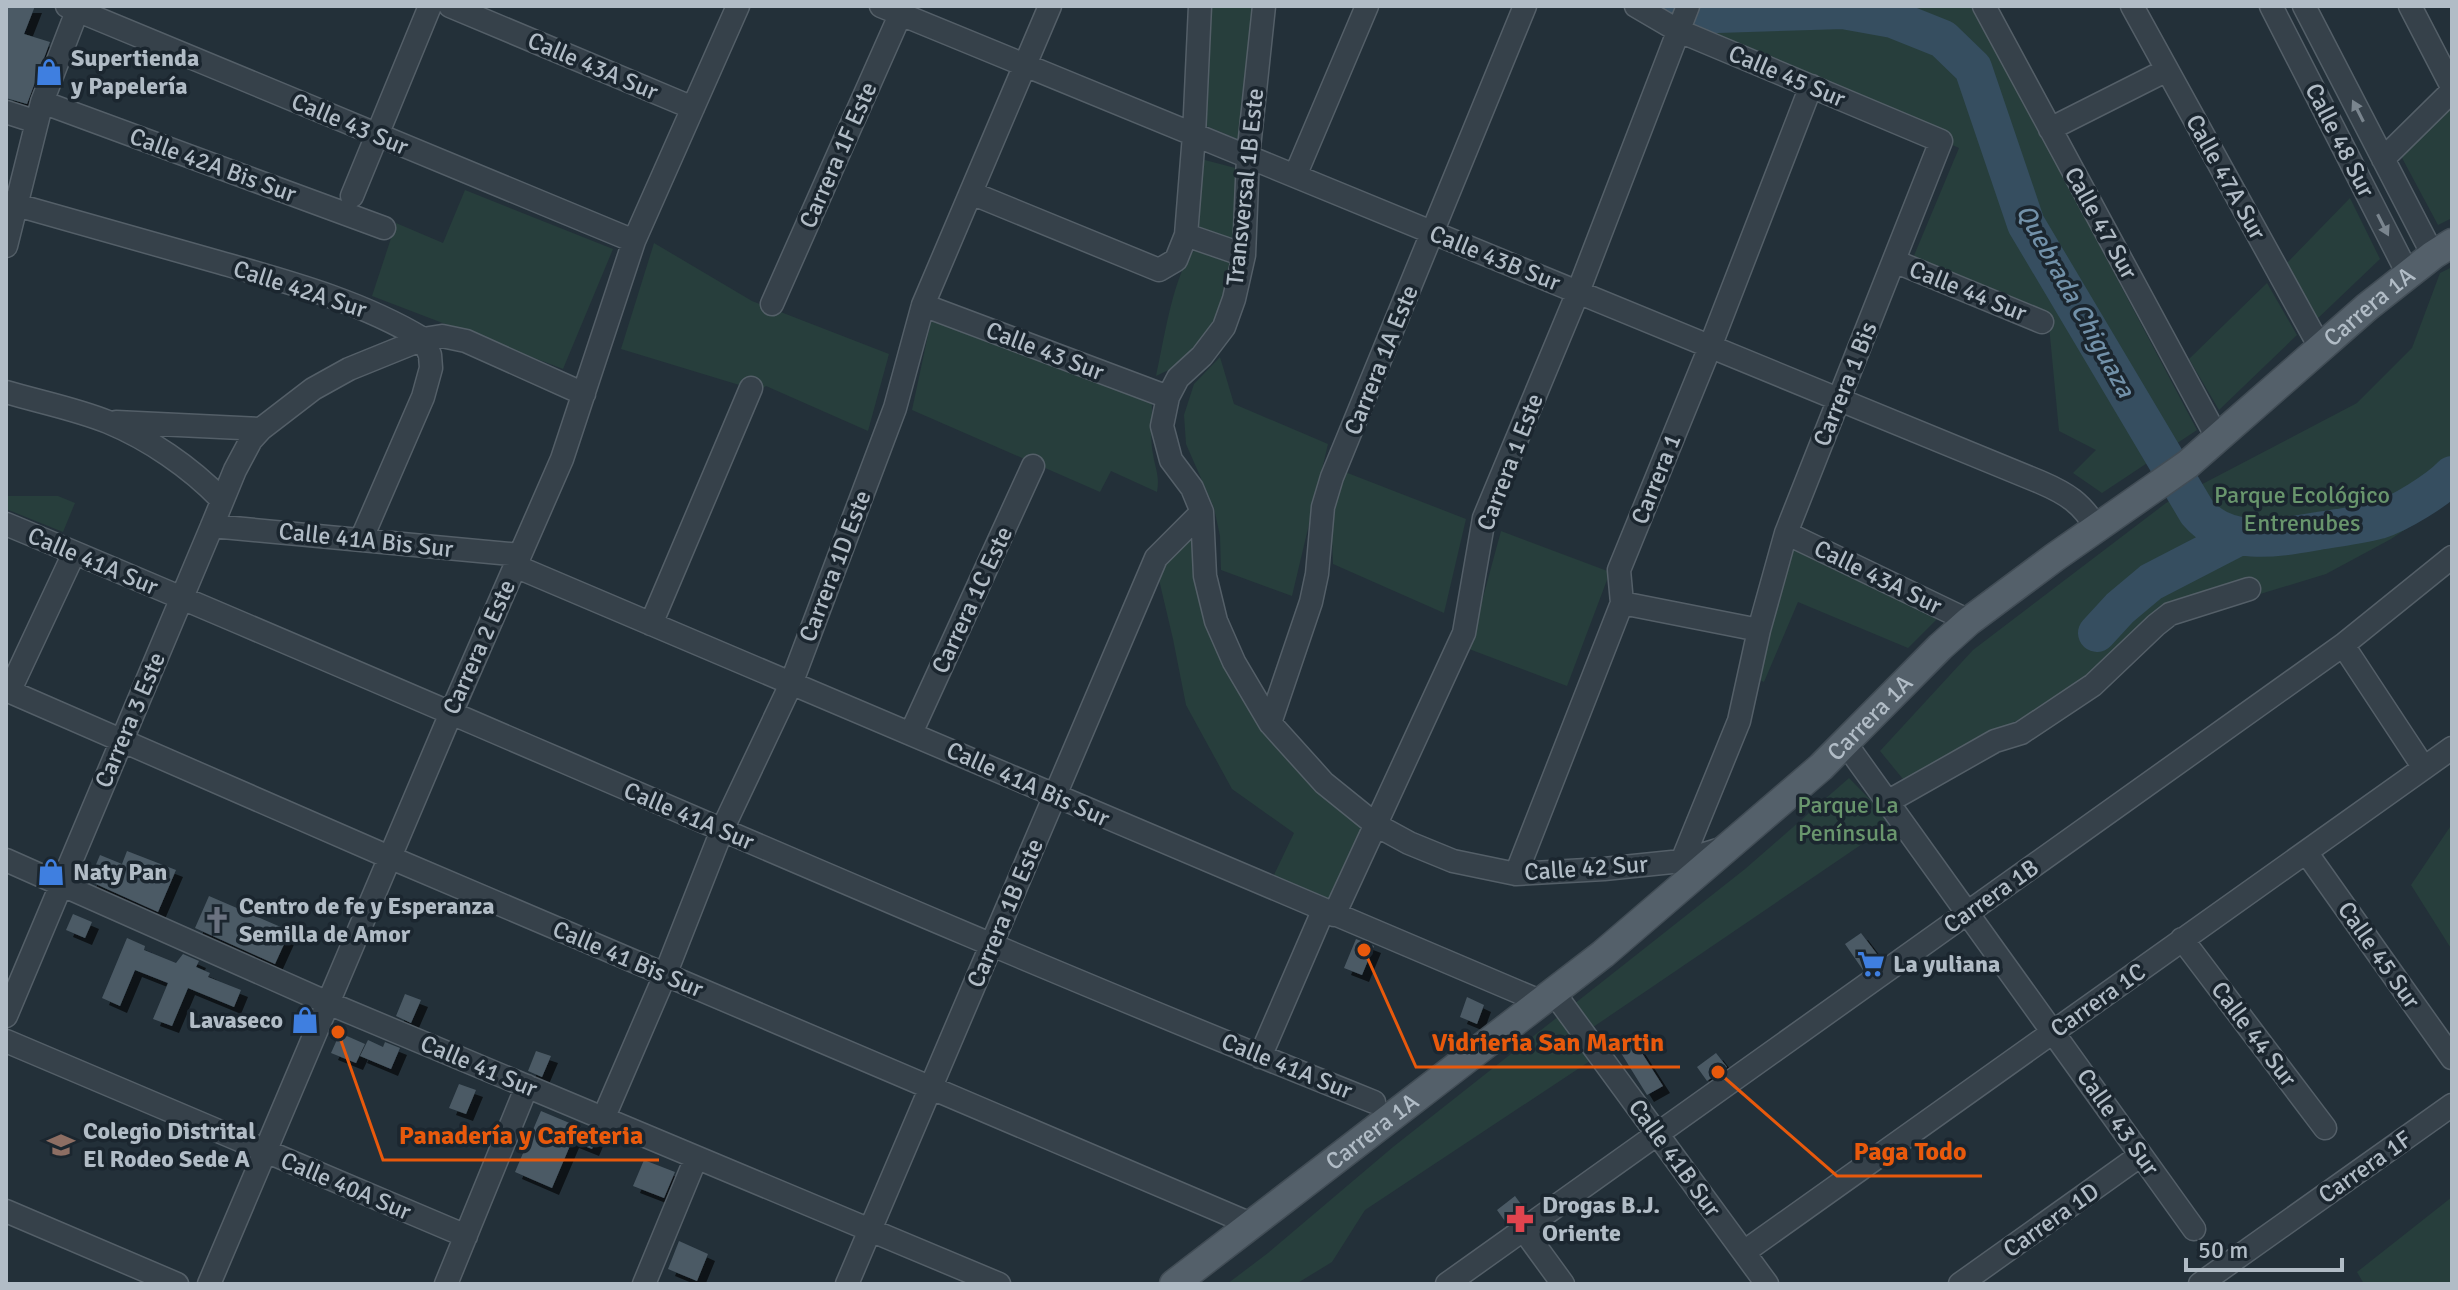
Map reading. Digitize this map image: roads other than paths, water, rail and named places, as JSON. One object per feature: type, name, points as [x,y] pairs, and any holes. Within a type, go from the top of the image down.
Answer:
[{"type":"main road","name":"Carrera 1A","points":[[1174,1284],[1644,921],[1846,744],[1969,621],[2188,464],[2367,307],[2442,249]]},
{"type":"street","points":[[352,196],[430,6]]},
{"type":"street","name":"Calle 43A Sur","points":[[450,6],[693,108]]},
{"type":"street","name":"Carrera 2 Este","points":[[209,1284],[389,857],[562,459],[634,241],[738,6]]},
{"type":"street","name":"Carrera 1D Este","points":[[603,1119],[665,975],[722,830],[791,684],[895,408],[923,305],[1050,6]]},
{"type":"street","points":[[971,193],[1159,270],[1176,260],[1186,235],[1200,6]]},
{"type":"street","name":"Transversal 1B Este","points":[[1168,397],[1178,378],[1202,356],[1224,327],[1234,299],[1244,255],[1248,157],[1264,6]]},
{"type":"street","points":[[1295,176],[1367,6]]},
{"type":"street","name":"Carrera 1A Este","points":[[1270,723],[1311,602],[1317,574],[1323,507],[1332,477],[1525,6]]},
{"type":"street","name":"Calle 45 Sur","points":[[1636,6],[1683,18],[1811,86],[1941,141]]},
{"type":"street","name":"Calle 47 Sur","points":[[1984,6],[2218,439]]},
{"type":"street","name":"Calle 47A Sur","points":[[2132,6],[2321,349]]},
{"type":"street","name":"Calle 48 Sur","points":[[2271,6],[2408,274]]},
{"type":"street","name":"Calle 48 Sur","points":[[2304,6],[2383,159],[2442,249]]},
{"type":"street","points":[[2383,159],[2452,89],[2410,6]]},
{"type":"street","points":[[6,246],[12,203],[74,7]]},
{"type":"street","name":"Calle 43 Sur","points":[[74,7],[634,241]]},
{"type":"street","name":"Calle 43B Sur","points":[[895,9],[2056,489],[2084,509],[2097,528]]},
{"type":"street","name":"Carrera 1F Este","points":[[772,304],[895,9]]},
{"type":"street","name":"Carrera 1 Este","points":[[1260,1057],[1328,913],[1376,825],[1464,633],[1484,518],[1578,292],[1683,18]]},
{"type":"street","points":[[2050,129],[2167,70]]},
{"type":"street","name":"Carrera 1","points":[[1516,874],[1622,603],[1619,570],[1811,86]]},
{"type":"street","name":"Calle 42A Bis Sur","points":[[6,112],[40,112],[384,228]]},
{"type":"street","name":"Carrera 1 Bis","points":[[1759,630],[1786,533],[1941,141]]},
{"type":"street","name":"Calle 42A Sur","points":[[12,203],[285,281],[394,321],[423,339],[442,336],[466,341],[584,394]]},
{"type":"street","points":[[1186,235],[1244,255]]},
{"type":"street","name":"Calle 44 Sur","points":[[1894,261],[2042,322]]},
{"type":"street","name":"Calle 43 Sur","points":[[923,305],[1168,397]]},
{"type":"street","points":[[361,540],[423,397],[431,368],[430,355],[423,339]]},
{"type":"street","name":"Carrera 3 Este","points":[[6,1016],[221,499],[251,440],[313,389],[349,369],[423,339]]},
{"type":"street","points":[[651,624],[751,388]]},
{"type":"street","points":[[6,392],[107,422],[149,442],[221,499]]},
{"type":"street","points":[[1168,397],[1162,426],[1166,447],[1171,460],[1192,488],[1202,512]]},
{"type":"street","points":[[107,422],[261,429]]},
{"type":"street","name":"Carrera 1C Este","points":[[911,733],[1033,466]]},
{"type":"street","name":"Calle 42 Sur","points":[[1202,512],[1205,576],[1216,621],[1234,662],[1270,723],[1324,783],[1376,825],[1453,861],[1516,874],[1682,861],[1729,847]]},
{"type":"street","name":"Carrera 1B Este","points":[[847,1284],[1156,558],[1202,512]]},
{"type":"street","name":"Calle 41A Sur","points":[[6,524],[722,830],[1374,1102]]},
{"type":"street","name":"Calle 41A Bis Sur","points":[[212,526],[361,540],[517,561],[651,624],[1328,913],[1548,997]]},
{"type":"street","name":"Calle 43A Sur","points":[[1786,533],[1969,621]]},
{"type":"street","points":[[8,691],[38,634],[74,553]]},
{"type":"street","name":"Carrera 1B","points":[[1447,1284],[2343,645],[2452,557]]},
{"type":"street","points":[[1889,801],[1995,741],[2021,733],[2093,685],[2170,614],[2249,589]]},
{"type":"street","points":[[1622,603],[1759,630],[1739,721],[1682,861]]},
{"type":"street","points":[[2343,645],[2424,768]]},
{"type":"street","name":"Calle 41 Bis Sur","points":[[8,691],[389,857],[1251,1224]]},
{"type":"street","name":"Calle 43 Sur","points":[[1846,744],[2194,1229]]},
{"type":"street","name":"Carrera 1C","points":[[1744,1252],[2452,748]]},
{"type":"street","name":"Calle 45 Sur","points":[[2306,852],[2452,1058]]},
{"type":"street","name":"Calle 41 Sur","points":[[6,860],[328,1003],[999,1284]]},
{"type":"street","name":"Calle 44 Sur","points":[[2182,939],[2325,1128]]},
{"type":"street","name":"Calle 41B Sur","points":[[1548,997],[1657,1134],[1767,1284]]},
{"type":"street","name":"Calle 40A Sur","points":[[6,1041],[466,1236]]},
{"type":"street","points":[[446,1284],[527,1086]]},
{"type":"street","name":"Carrera 1F","points":[[2200,1284],[2452,1105]]},
{"type":"street","name":"Carrera 1D","points":[[1960,1284],[2141,1155]]},
{"type":"street","points":[[644,1284],[696,1158]]},
{"type":"street","points":[[6,1211],[177,1284]]},
{"type":"street","points":[[1523,1229],[1563,1284]]},
{"type":"waterway","name":"Quebrada Chiguaza","points":[[1676,6],[1717,14],[1843,10],[1893,19],[1943,39],[1973,68],[2026,224],[2197,512],[2209,523],[2223,531],[2254,538],[2364,523],[2379,520],[2407,507],[2438,488],[2452,475]]},
{"type":"waterway","points":[[2097,633],[2151,582],[2240,536]]},
{"type":"place","name":"Supertienda y Papelería","points":[[49,72]]},
{"type":"place","name":"Naty Pan","points":[[51,872]]},
{"type":"place","name":"Centro de fe y Esperanza Semilla de Amor","points":[[217,920]]},
{"type":"place","name":"Vidrieria San Martin","points":[[1364,950]]},
{"type":"place","name":"La yuliana","points":[[1871,964]]},
{"type":"place","name":"Lavaseco","points":[[305,1020]]},
{"type":"place","name":"Panadería y Cafeteria","points":[[338,1032]]},
{"type":"place","name":"Paga Todo","points":[[1718,1072]]},
{"type":"place","name":"Colegio Distrital El Rodeo Sede A","points":[[61,1145]]},
{"type":"place","name":"Drogas B.J. Oriente","points":[[1520,1219]]},
{"type":"park label","name":"Parque Ecológico Entrenubes","points":[[2302,509]]},
{"type":"park label","name":"Parque La Península","points":[[1848,819]]}]
